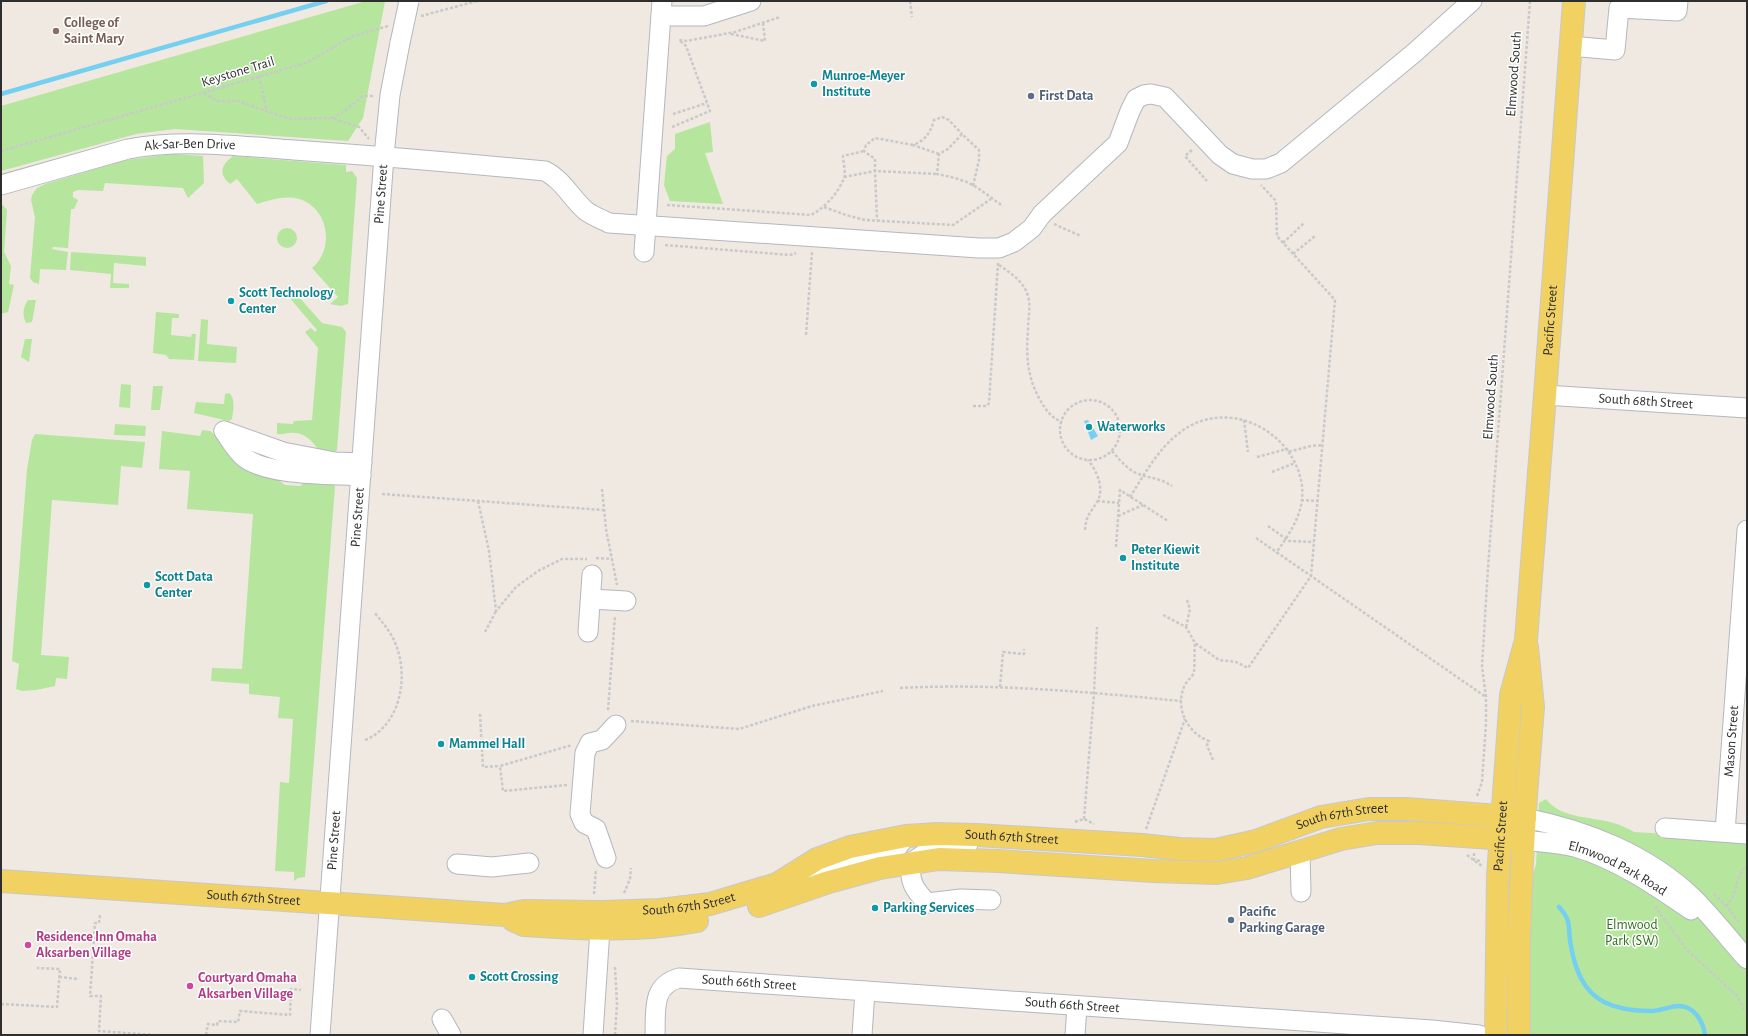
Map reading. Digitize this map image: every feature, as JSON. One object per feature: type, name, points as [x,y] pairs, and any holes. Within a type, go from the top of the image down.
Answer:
[{"type":"main road","name":"Pacific Street","points":[[1496,1035],[1500,839],[1511,695],[1526,640],[1574,1]]},
{"type":"main road","name":"Pacific Street","points":[[1519,1035],[1519,940],[1525,818],[1533,707],[1526,640]]},
{"type":"main road","name":"South 67th Street","points":[[1,881],[505,915],[524,911],[602,912],[660,910],[710,904],[777,884],[817,859],[830,854],[850,847],[906,836],[937,834],[977,835],[1179,849],[1216,850],[1256,841],[1321,817],[1369,809],[1406,809],[1525,818]]},
{"type":"main road","points":[[1185,872],[1202,864],[1249,853],[1269,846],[1281,832]]},
{"type":"main road","name":"South 67th Street","points":[[505,915],[524,925],[600,929],[645,928],[681,924],[745,910],[829,882],[880,868],[939,859],[998,860],[1217,873],[1238,870],[1290,856],[1353,836],[1377,832],[1418,833],[1500,839]]},
{"type":"main road","name":"Elmwood Park Road","points":[[1500,839],[1524,840]]},
{"type":"street","name":"Pine Street","points":[[320,1035],[384,156],[390,95],[409,1]]},
{"type":"street","points":[[644,252],[662,9],[704,16],[751,1]]},
{"type":"street","name":"Ak-Sar-Ben Drive","points":[[1,185],[128,149],[149,145],[199,143],[384,156],[545,171],[554,176],[585,210],[609,223],[810,243],[999,248],[1014,242],[1032,228],[1040,217],[1118,143],[1136,99],[1144,95],[1151,94],[1165,97],[1220,155],[1233,164],[1244,167],[1266,169],[1281,164],[1414,53],[1472,1]]},
{"type":"street","points":[[1570,46],[1615,50],[1620,8],[1677,11],[1678,1]]},
{"type":"street","name":"South 68th Street","points":[[1545,395],[1747,408]]},
{"type":"street","points":[[224,431],[270,449],[362,469],[278,470],[261,466],[245,458],[235,449],[224,431]]},
{"type":"street","name":"Mason Street","points":[[1725,832],[1747,530]]},
{"type":"street","points":[[588,632],[592,575]]},
{"type":"street","points":[[590,599],[621,601]]},
{"type":"street","points":[[601,862],[596,829],[584,823],[580,814],[585,753],[590,743],[602,740],[617,720]]},
{"type":"street","name":"Elmwood Park Road","points":[[1525,818],[1549,823],[1596,838],[1648,864],[1694,899],[1747,959]]},
{"type":"street","points":[[1665,828],[1747,834]]},
{"type":"street","points":[[795,893],[806,877],[832,867],[896,850],[906,836]]},
{"type":"street","name":"Elmwood Park Road","points":[[1524,840],[1574,847],[1612,862],[1660,890],[1723,932]]},
{"type":"street","points":[[991,900],[961,899],[927,903],[914,888],[910,873],[911,863],[926,851],[945,845],[1070,847],[1093,842]]},
{"type":"street","points":[[1290,856],[1288,873],[1294,891]]},
{"type":"street","points":[[457,864],[492,867],[528,862]]},
{"type":"street","points":[[594,1035],[600,929]]},
{"type":"street","name":"South 66th Street","points":[[655,1035],[657,997],[661,989],[667,983],[679,978],[1077,1006],[1286,1028],[1432,1030],[1479,1035]]},
{"type":"street","points":[[862,1035],[865,991]]},
{"type":"street","points":[[1075,1035],[1077,1006]]},
{"type":"path","points":[[419,17],[477,1]]},
{"type":"path","points":[[910,1],[912,17]]},
{"type":"path","name":"Elmwood South","points":[[1478,793],[1482,782],[1486,697],[1482,666],[1530,1]]},
{"type":"path","points":[[672,127],[710,111],[686,46],[679,40],[686,41],[728,34],[780,16]]},
{"type":"path","points":[[728,34],[765,41],[763,23]]},
{"type":"path","name":"Keystone Trail","points":[[1,151],[306,63],[353,36],[390,25]]},
{"type":"path","points":[[259,76],[267,112]]},
{"type":"path","points":[[203,93],[217,101],[237,101],[290,119],[331,118],[360,127],[384,156]]},
{"type":"path","points":[[331,118],[346,110],[363,96],[390,95]]},
{"type":"path","points":[[673,114],[707,103]]},
{"type":"path","points":[[913,145],[922,141],[930,132],[934,120],[942,117],[949,120],[979,150],[980,160],[973,186]]},
{"type":"path","points":[[864,151],[866,145],[875,138],[913,145],[939,154],[948,149],[962,134]]},
{"type":"path","points":[[1205,140],[1185,156],[1207,181]]},
{"type":"path","points":[[667,205],[811,215],[824,207],[830,201],[844,177],[843,156],[864,151],[875,159],[878,220]]},
{"type":"path","points":[[937,174],[939,154]]},
{"type":"path","points":[[1163,614],[1186,627],[1195,643],[1219,660],[1236,662],[1248,668],[1311,576],[1335,300],[1277,236],[1276,201],[1244,167]]},
{"type":"path","points":[[844,177],[875,171],[937,174],[961,180],[973,186],[1003,206]]},
{"type":"path","points":[[824,207],[865,220],[953,225],[992,199]]},
{"type":"path","points":[[806,335],[812,251],[810,243],[814,213]]},
{"type":"path","points":[[1040,217],[1052,224],[1081,236]]},
{"type":"path","points":[[1283,243],[1304,223]]},
{"type":"path","points":[[1293,254],[1315,236]]},
{"type":"path","points":[[664,245],[790,255],[801,251]]},
{"type":"path","points":[[973,406],[987,406],[988,403],[998,264],[1018,280],[1028,295],[1030,305],[1026,353],[1029,372],[1034,388],[1045,408],[1051,416],[1062,422]]},
{"type":"path","points":[[1096,401],[1109,407],[1117,419],[1120,433],[1118,442],[1112,451],[1104,457],[1088,460],[1075,456],[1068,450],[1063,441],[1060,432],[1062,422],[1066,413],[1073,406],[1081,402],[1096,401]]},
{"type":"path","points":[[1130,497],[1156,457],[1171,440],[1187,428],[1203,420],[1220,417],[1244,420],[1262,427],[1274,435],[1288,451],[1294,463],[1302,487],[1300,507],[1294,528],[1276,553]]},
{"type":"path","points":[[1244,420],[1248,452]]},
{"type":"path","points":[[1257,457],[1322,445]]},
{"type":"path","points":[[1112,451],[1125,465],[1135,472],[1144,476],[1159,479],[1172,486]]},
{"type":"path","points":[[1085,530],[1087,515],[1098,501],[1100,490],[1098,478],[1094,468],[1088,460]]},
{"type":"path","points":[[1272,472],[1294,463]]},
{"type":"path","points":[[602,489],[603,510],[621,601],[617,720],[739,728],[812,706],[883,691]]},
{"type":"path","points":[[1116,547],[1120,490],[1168,520]]},
{"type":"path","points":[[382,494],[603,510]]},
{"type":"path","points":[[1301,500],[1318,501]]},
{"type":"path","points":[[478,501],[489,551],[496,611]]},
{"type":"path","points":[[1098,501],[1119,503]]},
{"type":"path","points":[[1118,516],[1143,505]]},
{"type":"path","points":[[1268,526],[1289,541],[1314,542]]},
{"type":"path","points":[[1256,538],[1486,697]]},
{"type":"path","points":[[485,632],[496,611],[516,587],[538,571],[562,559],[612,559]]},
{"type":"path","points":[[1186,627],[1190,609],[1187,600]]},
{"type":"path","points":[[365,740],[377,733],[385,725],[394,711],[400,697],[402,680],[401,660],[396,645],[391,633],[374,612]]},
{"type":"path","points":[[1084,819],[1094,693],[1096,627]]},
{"type":"path","points":[[1195,643],[1194,674],[1185,685],[1181,701],[1188,726],[1194,732],[1209,741],[1207,744],[1213,760]]},
{"type":"path","points":[[1000,687],[1003,652],[1024,654],[1024,649]]},
{"type":"path","points":[[900,688],[938,686],[1000,687],[1094,693],[1181,701]]},
{"type":"path","points":[[480,714],[483,767],[500,766],[572,745]]},
{"type":"path","points":[[1146,830],[1185,718]]},
{"type":"path","points":[[572,751],[574,740]]},
{"type":"path","points":[[500,766],[504,791],[571,785],[570,788]]},
{"type":"path","points":[[1465,854],[1483,867],[1485,871]]},
{"type":"path","points":[[594,896],[601,862]]},
{"type":"path","points":[[1726,906],[1733,900],[1741,871],[1747,866]]},
{"type":"path","points":[[624,896],[624,891],[630,878],[631,868]]},
{"type":"path","points":[[1653,904],[1687,950],[1737,996],[1747,1014]]},
{"type":"path","points":[[100,915],[100,923],[95,923],[90,996],[101,996],[99,1031],[154,1035]]},
{"type":"path","points":[[615,966],[617,1004],[615,1035]]},
{"type":"path","points":[[1,1004],[57,1007],[60,969],[37,968]]},
{"type":"path","points":[[59,977],[79,979]]},
{"type":"path","points":[[206,1035],[208,1024],[217,1025],[218,1021],[238,1022],[240,1010],[290,1015],[291,989],[301,990]]},
{"type":"green space","points":[[366,1],[385,1],[363,118],[348,141],[175,129],[136,134],[1,171],[1,106]]},
{"type":"green space","points":[[710,122],[713,152],[705,153],[723,204],[670,201],[664,185],[667,156],[675,149],[675,134]]},
{"type":"green space","points":[[172,154],[203,156],[204,183],[188,198],[183,188],[105,183],[103,191],[78,190],[73,192],[73,197],[78,200],[74,209],[71,209],[68,248],[53,247],[52,249],[68,252],[66,270],[40,269],[39,284],[33,282],[30,278],[35,217],[31,200],[32,195],[37,188],[45,184],[126,160]]},
{"type":"green space","points":[[233,156],[346,165],[346,172],[352,171],[357,178],[348,304],[341,306],[330,304],[338,297],[312,268],[319,260],[324,250],[326,240],[322,220],[317,211],[309,204],[294,198],[278,198],[257,204],[237,179],[230,184],[224,177],[222,170],[229,159]]},
{"type":"green space","points":[[1,203],[7,210],[4,252],[11,266],[9,284],[14,285],[8,312],[1,314]]},
{"type":"green space","points":[[287,228],[294,231],[297,238],[294,245],[287,248],[280,245],[277,238],[280,231]]},
{"type":"green space","points":[[71,252],[146,257],[146,266],[114,263],[113,283],[129,284],[129,288],[110,288],[111,274],[70,270]]},
{"type":"green space","points":[[289,286],[322,323],[342,327],[346,332],[337,450],[334,453],[319,451],[311,440],[303,435],[295,433],[277,434],[277,423],[293,424],[294,421],[312,420],[318,348],[305,332],[311,328],[315,332],[317,330],[283,290]]},
{"type":"green space","points":[[28,300],[36,300],[32,322],[26,323],[24,311]]},
{"type":"green space","points":[[156,312],[179,314],[179,318],[172,318],[171,335],[191,337],[192,334],[196,334],[194,360],[169,359],[166,355],[153,353]]},
{"type":"green space","points":[[201,319],[208,320],[207,344],[237,347],[236,363],[198,361]]},
{"type":"green space","points":[[25,339],[32,339],[29,362],[21,357]]},
{"type":"green space","points":[[121,384],[131,385],[130,408],[119,407]]},
{"type":"green space","points":[[153,386],[163,386],[160,410],[151,410]]},
{"type":"green space","points":[[229,393],[233,398],[234,405],[232,419],[229,421],[194,413],[196,402],[224,404],[225,394]]},
{"type":"green space","points":[[115,424],[146,426],[145,436],[114,435]]},
{"type":"green space","points":[[202,430],[210,431],[285,485],[300,486],[310,479],[332,483],[335,486],[305,877],[298,878],[294,881],[294,872],[275,871],[280,782],[289,783],[293,719],[278,718],[280,697],[249,694],[249,684],[211,681],[212,668],[242,669],[253,514],[187,509],[190,471],[159,469],[162,431],[200,436]]},
{"type":"green space","points":[[35,434],[145,442],[142,468],[121,466],[118,505],[52,500],[41,655],[69,657],[67,679],[56,678],[55,686],[22,691],[16,689],[19,664],[12,661],[27,469],[32,440]]},
{"type":"green space","name":"Elmwood Park (SW)","points":[[1546,799],[1553,806],[1569,814],[1608,821],[1634,832],[1747,839],[1747,1035],[1530,1035],[1527,997],[1532,879],[1536,864],[1539,803]]},
{"type":"water","points":[[1088,420],[1098,436],[1091,440],[1084,421]]},
{"type":"waterway","points":[[1,94],[326,1]]},
{"type":"waterway","points":[[1559,907],[1568,921],[1571,946],[1578,971],[1585,986],[1591,992],[1604,1002],[1621,1008],[1633,1010],[1655,1011],[1676,1006],[1684,1007],[1693,1011],[1697,1015],[1705,1035]]},
{"type":"place","name":"College of Saint Mary","points":[[56,31]]},
{"type":"place","name":"Munroe-Meyer Institute","points":[[814,84]]},
{"type":"place","name":"First Data","points":[[1031,96]]},
{"type":"place","name":"Scott Technology Center","points":[[231,301]]},
{"type":"place","name":"Waterworks","points":[[1089,427]]},
{"type":"place","name":"Peter Kiewit Institute","points":[[1123,558]]},
{"type":"place","name":"Scott Data Center","points":[[147,585]]},
{"type":"place","name":"Mammel Hall","points":[[441,744]]},
{"type":"place","name":"Parking Services","points":[[875,908]]},
{"type":"place","name":"Pacific Parking Garage","points":[[1231,920]]},
{"type":"place","name":"Residence Inn Omaha Aksarben Village","points":[[28,945]]},
{"type":"place","name":"Scott Crossing","points":[[472,977]]},
{"type":"place","name":"Courtyard Omaha Aksarben Village","points":[[190,986]]}]
